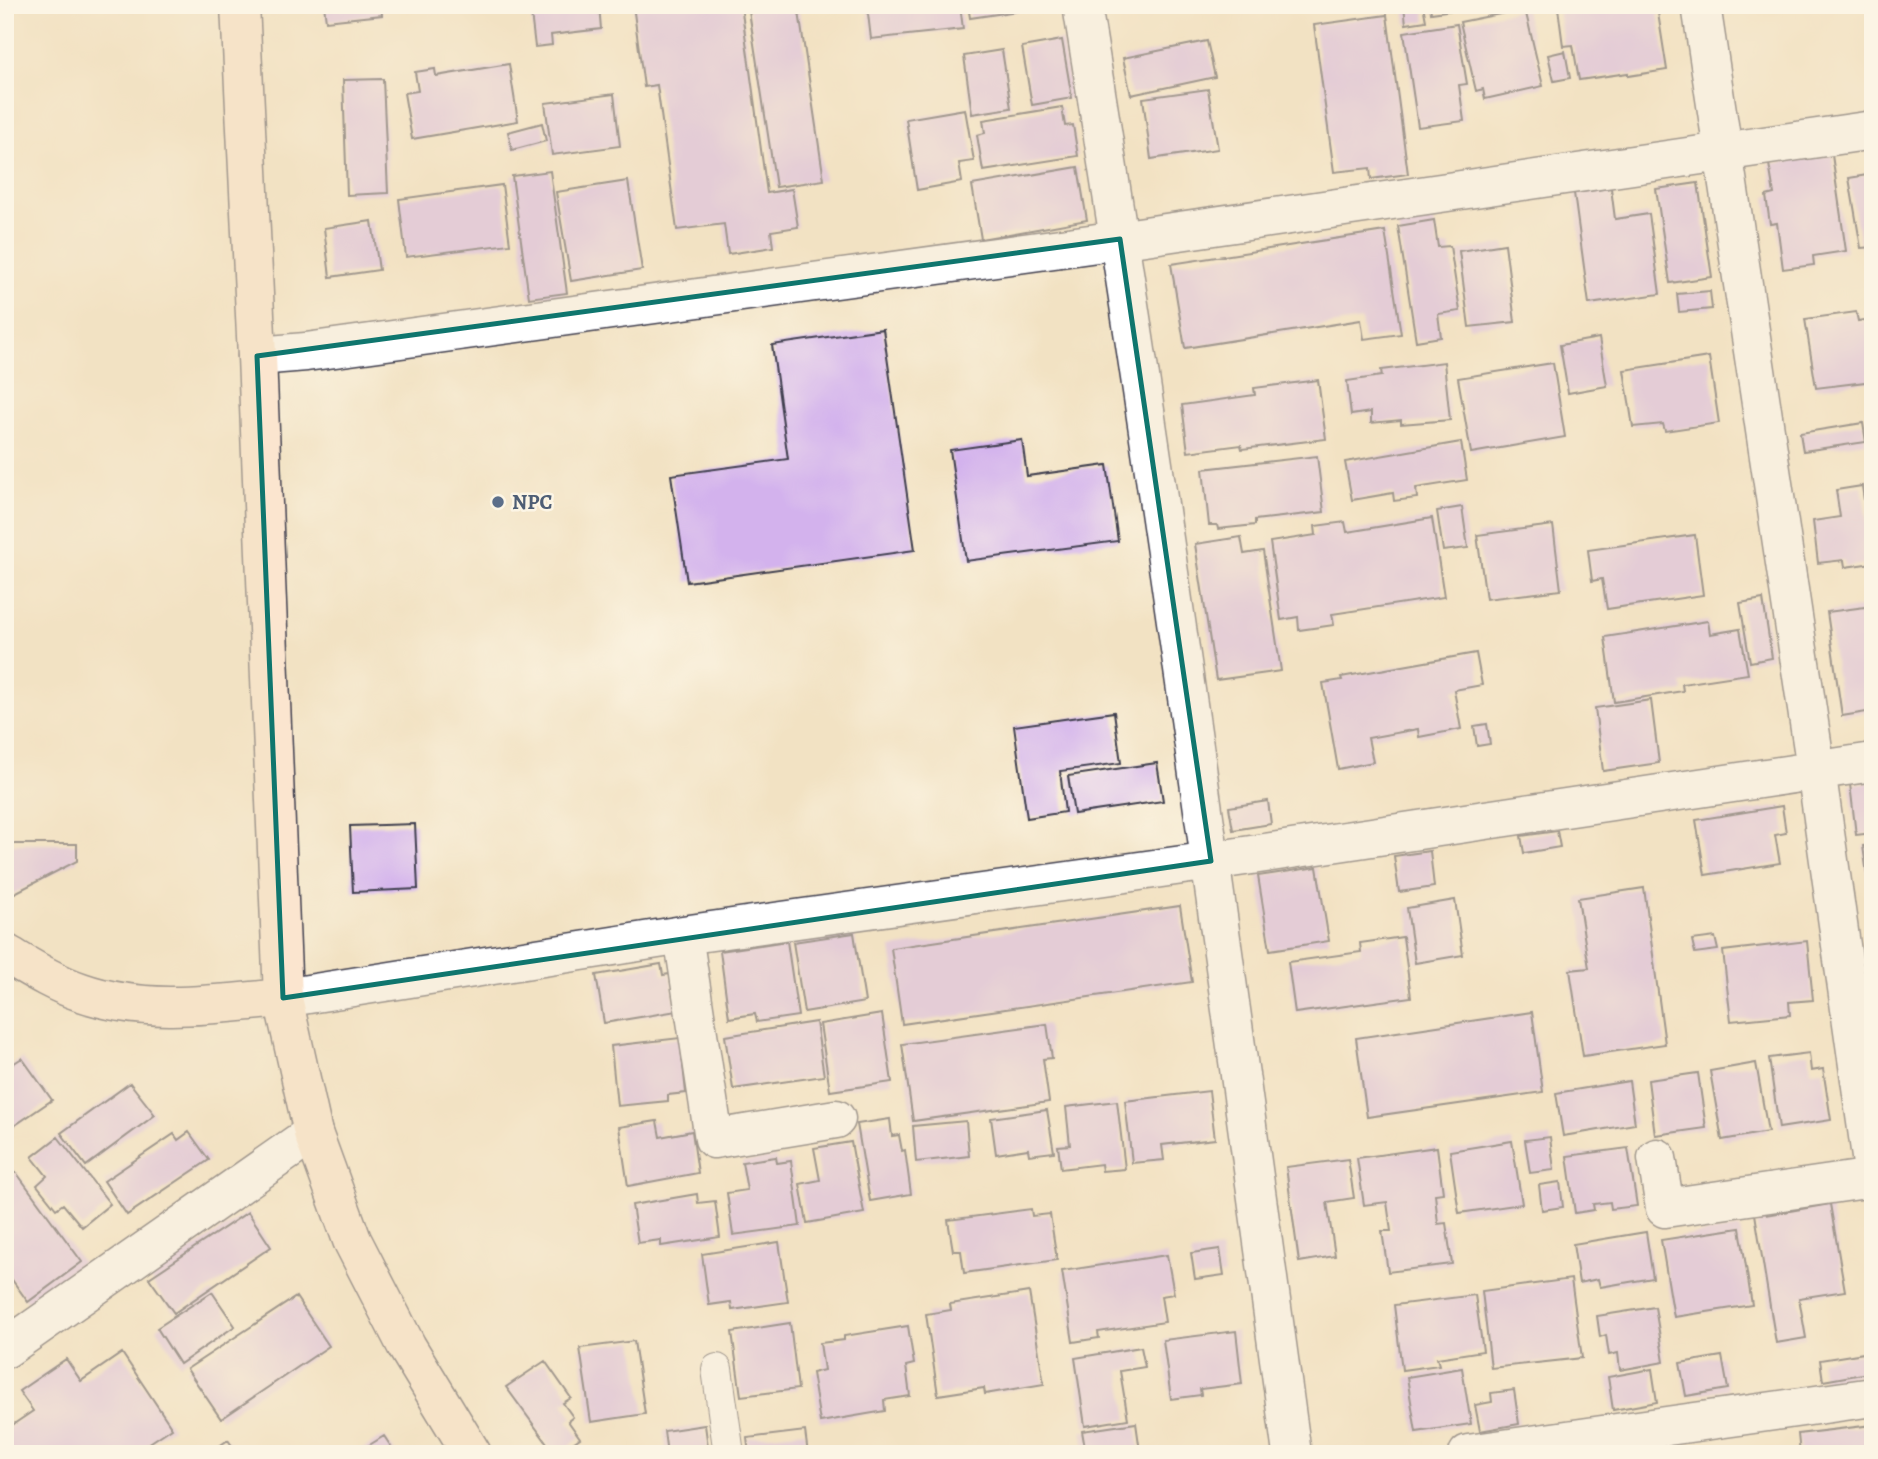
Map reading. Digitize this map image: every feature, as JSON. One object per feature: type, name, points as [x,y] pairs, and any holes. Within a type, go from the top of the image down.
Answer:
[{"type":"street","points":[[240,5],[257,356],[282,998],[313,1133],[352,1240],[407,1347],[472,1454]]},
{"type":"street","points":[[1082,5],[1120,239],[1211,861],[1292,1454]]},
{"type":"street","points":[[1701,5],[1721,152],[1816,769],[1873,1171]]},
{"type":"street","points":[[257,356],[306,352],[1120,239],[1873,130]]},
{"type":"street","points":[[5,953],[37,972],[81,992],[131,1003],[186,1007],[282,998],[683,935],[1211,861],[1873,762]]},
{"type":"street","points":[[683,935],[714,1139],[836,1119]]},
{"type":"street","points":[[5,1349],[313,1133]]},
{"type":"street","points":[[1657,1158],[1665,1208],[1873,1178]]},
{"type":"street","points":[[1468,1454],[1873,1397]]},
{"type":"lane","points":[[717,1369],[729,1454]]},
{"type":"highlighted area","points":[[1120,239],[1211,861],[283,998],[257,356]]},
{"type":"building","points":[[324,5],[381,5],[382,15],[326,21]]},
{"type":"building","points":[[530,5],[599,5],[601,29],[551,35],[552,45],[535,47]]},
{"type":"building","points":[[633,5],[741,5],[767,193],[792,189],[798,227],[771,231],[773,247],[728,254],[724,224],[677,230],[657,85],[644,87]]},
{"type":"building","points":[[748,5],[798,5],[824,180],[776,187]]},
{"type":"building","points":[[867,5],[960,5],[963,29],[871,39]]},
{"type":"building","points":[[968,5],[1044,5],[1045,7],[970,18]]},
{"type":"building","points":[[1404,5],[1423,5],[1426,21],[1406,24]]},
{"type":"building","points":[[1430,5],[1473,5],[1474,7],[1431,13]]},
{"type":"building","points":[[1573,5],[1670,5],[1671,11],[1658,13],[1667,70],[1579,80],[1573,45],[1563,46],[1558,8]]},
{"type":"building","points":[[1525,9],[1543,86],[1485,99],[1483,89],[1476,91],[1460,22]]},
{"type":"building","points":[[1387,15],[1408,174],[1371,179],[1370,168],[1334,172],[1314,25]]},
{"type":"building","points":[[1457,24],[1467,84],[1459,85],[1464,121],[1418,127],[1404,32]]},
{"type":"building","points":[[1062,40],[1072,98],[1032,105],[1022,47]]},
{"type":"building","points":[[1207,41],[1215,77],[1131,95],[1123,58]]},
{"type":"building","points":[[1002,50],[1011,108],[972,114],[964,56]]},
{"type":"building","points":[[1565,51],[1570,78],[1554,81],[1548,55]]},
{"type":"building","points":[[509,64],[518,121],[412,139],[404,93],[418,91],[415,72],[435,69],[436,76]]},
{"type":"building","points":[[383,79],[388,193],[347,195],[343,80]]},
{"type":"building","points":[[1208,89],[1218,149],[1151,159],[1143,98]]},
{"type":"building","points":[[614,94],[620,146],[552,155],[545,103]]},
{"type":"building","points":[[1062,107],[1065,126],[1073,125],[1078,156],[983,171],[977,135],[985,133],[983,120]]},
{"type":"building","points":[[965,109],[974,161],[959,163],[962,182],[917,190],[906,119]]},
{"type":"building","points":[[542,123],[546,141],[512,150],[508,132]]},
{"type":"building","points":[[1832,155],[1846,251],[1813,256],[1814,265],[1783,269],[1777,223],[1770,224],[1766,196],[1774,194],[1769,164]]},
{"type":"building","points":[[1078,167],[1087,220],[981,239],[972,185]]},
{"type":"building","points":[[550,171],[567,293],[529,298],[512,176]]},
{"type":"building","points":[[1873,174],[1873,247],[1861,248],[1849,178]]},
{"type":"building","points":[[628,181],[642,270],[571,281],[556,192]]},
{"type":"building","points":[[1698,183],[1712,277],[1670,283],[1656,189]]},
{"type":"building","points":[[502,185],[510,244],[406,257],[399,199]]},
{"type":"building","points":[[1611,188],[1615,219],[1649,214],[1660,294],[1589,304],[1574,193]]},
{"type":"building","points":[[1434,220],[1438,247],[1450,246],[1460,311],[1438,314],[1441,337],[1416,341],[1398,226]]},
{"type":"building","points":[[372,221],[379,270],[330,277],[324,228]]},
{"type":"building","points":[[1385,231],[1401,334],[1364,339],[1361,320],[1185,348],[1171,264]]},
{"type":"building","points":[[1505,244],[1515,322],[1469,327],[1459,251]]},
{"type":"building","points":[[1710,291],[1712,309],[1679,312],[1677,294]]},
{"type":"building","points":[[1856,312],[1858,321],[1871,319],[1873,325],[1873,381],[1816,388],[1805,319]]},
{"type":"building","points":[[883,329],[915,550],[687,582],[671,475],[788,459],[772,345]]},
{"type":"building","points":[[1599,338],[1607,386],[1568,393],[1560,345]]},
{"type":"building","points":[[1709,357],[1719,423],[1665,431],[1663,424],[1633,427],[1624,370]]},
{"type":"building","points":[[1444,362],[1450,420],[1401,424],[1401,420],[1371,423],[1371,412],[1351,415],[1347,381],[1382,376],[1381,370]]},
{"type":"building","points":[[1553,363],[1565,437],[1471,453],[1458,378]]},
{"type":"building","points":[[1318,380],[1326,439],[1188,452],[1182,405],[1255,395],[1254,388]]},
{"type":"building","points":[[1863,423],[1866,442],[1803,451],[1800,433]]},
{"type":"building","points":[[1022,440],[1027,476],[1107,465],[1118,541],[966,561],[950,450]]},
{"type":"building","points":[[1461,442],[1467,480],[1416,488],[1417,498],[1394,501],[1393,493],[1352,500],[1345,462]]},
{"type":"building","points":[[1317,456],[1324,512],[1255,520],[1255,525],[1218,529],[1217,525],[1209,525],[1203,469]]},
{"type":"building","points":[[1862,486],[1873,563],[1845,567],[1844,560],[1818,563],[1813,521],[1840,517],[1836,490]]},
{"type":"building","points":[[1462,507],[1468,548],[1443,551],[1437,511]]},
{"type":"building","points":[[1432,518],[1444,597],[1332,614],[1334,625],[1299,630],[1298,617],[1281,620],[1270,542],[1316,535],[1315,526],[1345,522],[1347,532]]},
{"type":"building","points":[[1553,525],[1561,590],[1486,599],[1477,535]]},
{"type":"building","points":[[1695,535],[1703,595],[1607,609],[1602,579],[1592,581],[1588,550]]},
{"type":"building","points":[[1241,537],[1244,554],[1263,551],[1281,671],[1216,680],[1195,544]]},
{"type":"building","points":[[1763,599],[1772,658],[1750,662],[1740,603]]},
{"type":"building","points":[[1873,606],[1873,711],[1842,716],[1827,612]]},
{"type":"building","points":[[1708,621],[1710,634],[1740,629],[1748,674],[1682,684],[1683,691],[1614,702],[1605,637]]},
{"type":"building","points":[[1476,653],[1482,685],[1454,690],[1461,729],[1419,737],[1418,729],[1368,738],[1373,762],[1338,769],[1323,683],[1342,680],[1341,677]]},
{"type":"building","points":[[1651,700],[1659,763],[1603,771],[1595,708]]},
{"type":"building","points":[[1114,712],[1121,763],[1060,771],[1065,812],[1027,818],[1014,726]]},
{"type":"building","points":[[1487,724],[1490,744],[1477,746],[1474,726]]},
{"type":"building","points":[[1157,763],[1163,801],[1074,814],[1068,776]]},
{"type":"building","points":[[1873,782],[1873,833],[1856,835],[1850,784]]},
{"type":"building","points":[[1268,801],[1271,824],[1233,830],[1229,807]]},
{"type":"building","points":[[1782,806],[1786,833],[1775,835],[1780,863],[1705,875],[1696,820]]},
{"type":"building","points":[[415,824],[418,889],[353,892],[350,826]]},
{"type":"building","points":[[1557,831],[1560,847],[1524,853],[1521,836]]},
{"type":"building","points":[[5,844],[77,844],[77,861],[5,898]]},
{"type":"building","points":[[1873,845],[1873,896],[1870,896],[1863,846]]},
{"type":"building","points":[[1430,851],[1434,887],[1399,892],[1394,856]]},
{"type":"building","points":[[1317,867],[1329,941],[1270,950],[1258,876]]},
{"type":"building","points":[[1644,888],[1665,1044],[1583,1056],[1570,970],[1589,968],[1578,898]]},
{"type":"building","points":[[1455,900],[1463,955],[1415,963],[1407,908]]},
{"type":"building","points":[[1180,906],[1192,982],[902,1024],[891,948]]},
{"type":"building","points":[[854,933],[865,1002],[804,1012],[793,942]]},
{"type":"building","points":[[1403,937],[1411,997],[1295,1013],[1288,962],[1361,952],[1360,943]]},
{"type":"building","points":[[1715,937],[1718,950],[1695,953],[1692,940]]},
{"type":"building","points":[[787,941],[798,1016],[757,1022],[755,1014],[729,1018],[720,951]]},
{"type":"building","points":[[1807,941],[1813,1000],[1789,1002],[1790,1015],[1731,1021],[1723,951]]},
{"type":"building","points":[[661,964],[663,975],[670,974],[677,1011],[604,1023],[596,975]]},
{"type":"building","points":[[1532,1012],[1543,1092],[1367,1117],[1356,1038]]},
{"type":"building","points":[[882,1014],[892,1082],[830,1091],[820,1024]]},
{"type":"building","points":[[816,1022],[824,1076],[733,1089],[725,1036]]},
{"type":"building","points":[[1047,1024],[1052,1058],[1043,1059],[1049,1102],[913,1121],[902,1044]]},
{"type":"building","points":[[680,1038],[686,1093],[668,1095],[668,1101],[617,1106],[611,1046]]},
{"type":"building","points":[[1809,1053],[1811,1071],[1823,1069],[1831,1120],[1779,1128],[1769,1058]]},
{"type":"building","points":[[22,1058],[52,1100],[5,1132],[5,1069]]},
{"type":"building","points":[[1756,1063],[1768,1132],[1722,1140],[1710,1071]]},
{"type":"building","points":[[1698,1073],[1706,1128],[1655,1135],[1648,1080]]},
{"type":"building","points":[[1629,1081],[1635,1124],[1563,1136],[1556,1093]]},
{"type":"building","points":[[130,1083],[155,1115],[86,1166],[61,1133]]},
{"type":"building","points":[[1209,1091],[1215,1139],[1162,1145],[1164,1160],[1132,1163],[1125,1101]]},
{"type":"building","points":[[1117,1101],[1125,1169],[1102,1171],[1101,1164],[1061,1169],[1058,1146],[1070,1145],[1066,1107]]},
{"type":"building","points":[[1047,1110],[1054,1152],[1029,1155],[1028,1149],[996,1154],[991,1118]]},
{"type":"building","points":[[890,1119],[892,1136],[899,1135],[902,1151],[905,1150],[911,1194],[870,1201],[857,1124]]},
{"type":"building","points":[[657,1121],[660,1137],[692,1131],[698,1173],[628,1186],[619,1127]]},
{"type":"building","points":[[966,1121],[969,1156],[916,1162],[913,1126]]},
{"type":"building","points":[[189,1132],[209,1160],[127,1215],[104,1181],[174,1134],[178,1140]]},
{"type":"building","points":[[58,1137],[110,1204],[82,1227],[63,1204],[56,1209],[37,1185],[47,1176],[32,1157]]},
{"type":"building","points":[[1550,1137],[1554,1170],[1530,1173],[1525,1140]]},
{"type":"building","points":[[1512,1141],[1522,1204],[1459,1213],[1450,1151]]},
{"type":"building","points":[[851,1142],[864,1213],[807,1223],[800,1184],[820,1180],[814,1148]]},
{"type":"building","points":[[1437,1147],[1443,1193],[1435,1194],[1438,1224],[1446,1223],[1452,1264],[1388,1272],[1382,1231],[1391,1231],[1387,1202],[1364,1205],[1357,1158]]},
{"type":"building","points":[[1628,1148],[1637,1206],[1611,1209],[1610,1202],[1593,1204],[1594,1210],[1575,1213],[1567,1156]]},
{"type":"building","points":[[776,1157],[777,1163],[791,1161],[800,1226],[733,1235],[727,1193],[747,1190],[742,1162]]},
{"type":"building","points":[[1348,1159],[1354,1198],[1327,1202],[1335,1256],[1299,1262],[1286,1167]]},
{"type":"building","points":[[16,1172],[82,1262],[28,1302],[5,1270],[5,1180]]},
{"type":"building","points":[[1560,1182],[1563,1207],[1542,1210],[1539,1185]]},
{"type":"building","points":[[697,1194],[698,1203],[715,1201],[720,1237],[661,1246],[661,1240],[638,1243],[632,1205]]},
{"type":"building","points":[[1830,1204],[1845,1291],[1799,1298],[1806,1338],[1776,1343],[1755,1214],[1767,1215]]},
{"type":"building","points":[[1031,1209],[1032,1216],[1050,1214],[1057,1260],[964,1273],[961,1251],[953,1251],[948,1220]]},
{"type":"building","points":[[248,1212],[271,1247],[174,1313],[149,1278]]},
{"type":"building","points":[[1740,1228],[1752,1305],[1674,1317],[1661,1240]]},
{"type":"building","points":[[1646,1232],[1653,1278],[1600,1287],[1598,1279],[1579,1283],[1573,1244]]},
{"type":"building","points":[[779,1242],[788,1302],[732,1310],[731,1302],[709,1305],[702,1254]]},
{"type":"building","points":[[1220,1249],[1224,1275],[1195,1279],[1191,1253]]},
{"type":"building","points":[[1167,1255],[1174,1294],[1161,1296],[1165,1322],[1098,1332],[1099,1338],[1073,1342],[1062,1271]]},
{"type":"building","points":[[1571,1279],[1582,1358],[1491,1368],[1482,1291]]},
{"type":"building","points":[[212,1292],[235,1326],[180,1364],[157,1328]]},
{"type":"building","points":[[1029,1292],[1044,1384],[985,1394],[984,1388],[938,1395],[926,1314],[951,1310],[950,1304]]},
{"type":"building","points":[[1475,1295],[1483,1351],[1437,1358],[1439,1365],[1402,1370],[1394,1305]]},
{"type":"building","points":[[296,1297],[329,1346],[221,1419],[187,1369]]},
{"type":"building","points":[[1655,1307],[1664,1362],[1620,1370],[1618,1353],[1609,1355],[1606,1335],[1600,1337],[1597,1316]]},
{"type":"building","points":[[790,1323],[798,1389],[741,1396],[732,1332]]},
{"type":"building","points":[[908,1326],[914,1364],[906,1366],[910,1396],[884,1400],[885,1411],[820,1422],[812,1373],[824,1370],[820,1343],[844,1340],[844,1336]]},
{"type":"building","points":[[1236,1331],[1242,1384],[1200,1389],[1201,1395],[1171,1399],[1163,1340]]},
{"type":"building","points":[[634,1341],[645,1414],[591,1422],[580,1348]]},
{"type":"building","points":[[1141,1347],[1145,1367],[1120,1371],[1128,1419],[1085,1426],[1075,1358]]},
{"type":"building","points":[[122,1353],[172,1428],[139,1450],[141,1454],[5,1454],[5,1430],[33,1411],[19,1391],[66,1359],[81,1381]]},
{"type":"building","points":[[1864,1353],[1868,1373],[1823,1381],[1820,1360]]},
{"type":"building","points":[[1722,1356],[1728,1389],[1686,1396],[1680,1363]]},
{"type":"building","points":[[545,1361],[571,1398],[563,1403],[573,1417],[568,1421],[580,1438],[557,1454],[506,1387]]},
{"type":"building","points":[[1462,1368],[1471,1424],[1416,1432],[1407,1377]]},
{"type":"building","points":[[1652,1369],[1657,1402],[1613,1410],[1608,1377]]},
{"type":"building","points":[[1514,1390],[1519,1424],[1480,1431],[1475,1405],[1492,1402],[1491,1393]]},
{"type":"building","points":[[1136,1423],[1140,1451],[1136,1454],[1086,1454],[1082,1431]]},
{"type":"building","points":[[705,1425],[709,1454],[667,1454],[664,1431]]},
{"type":"building","points":[[1873,1425],[1873,1454],[1800,1454],[1798,1434]]},
{"type":"building","points":[[805,1431],[808,1454],[749,1454],[747,1438]]},
{"type":"building","points":[[384,1436],[396,1454],[355,1454]]},
{"type":"building","points":[[228,1440],[238,1454],[208,1454]]},
{"type":"place","name":"NPC","points":[[498,502]]}]
